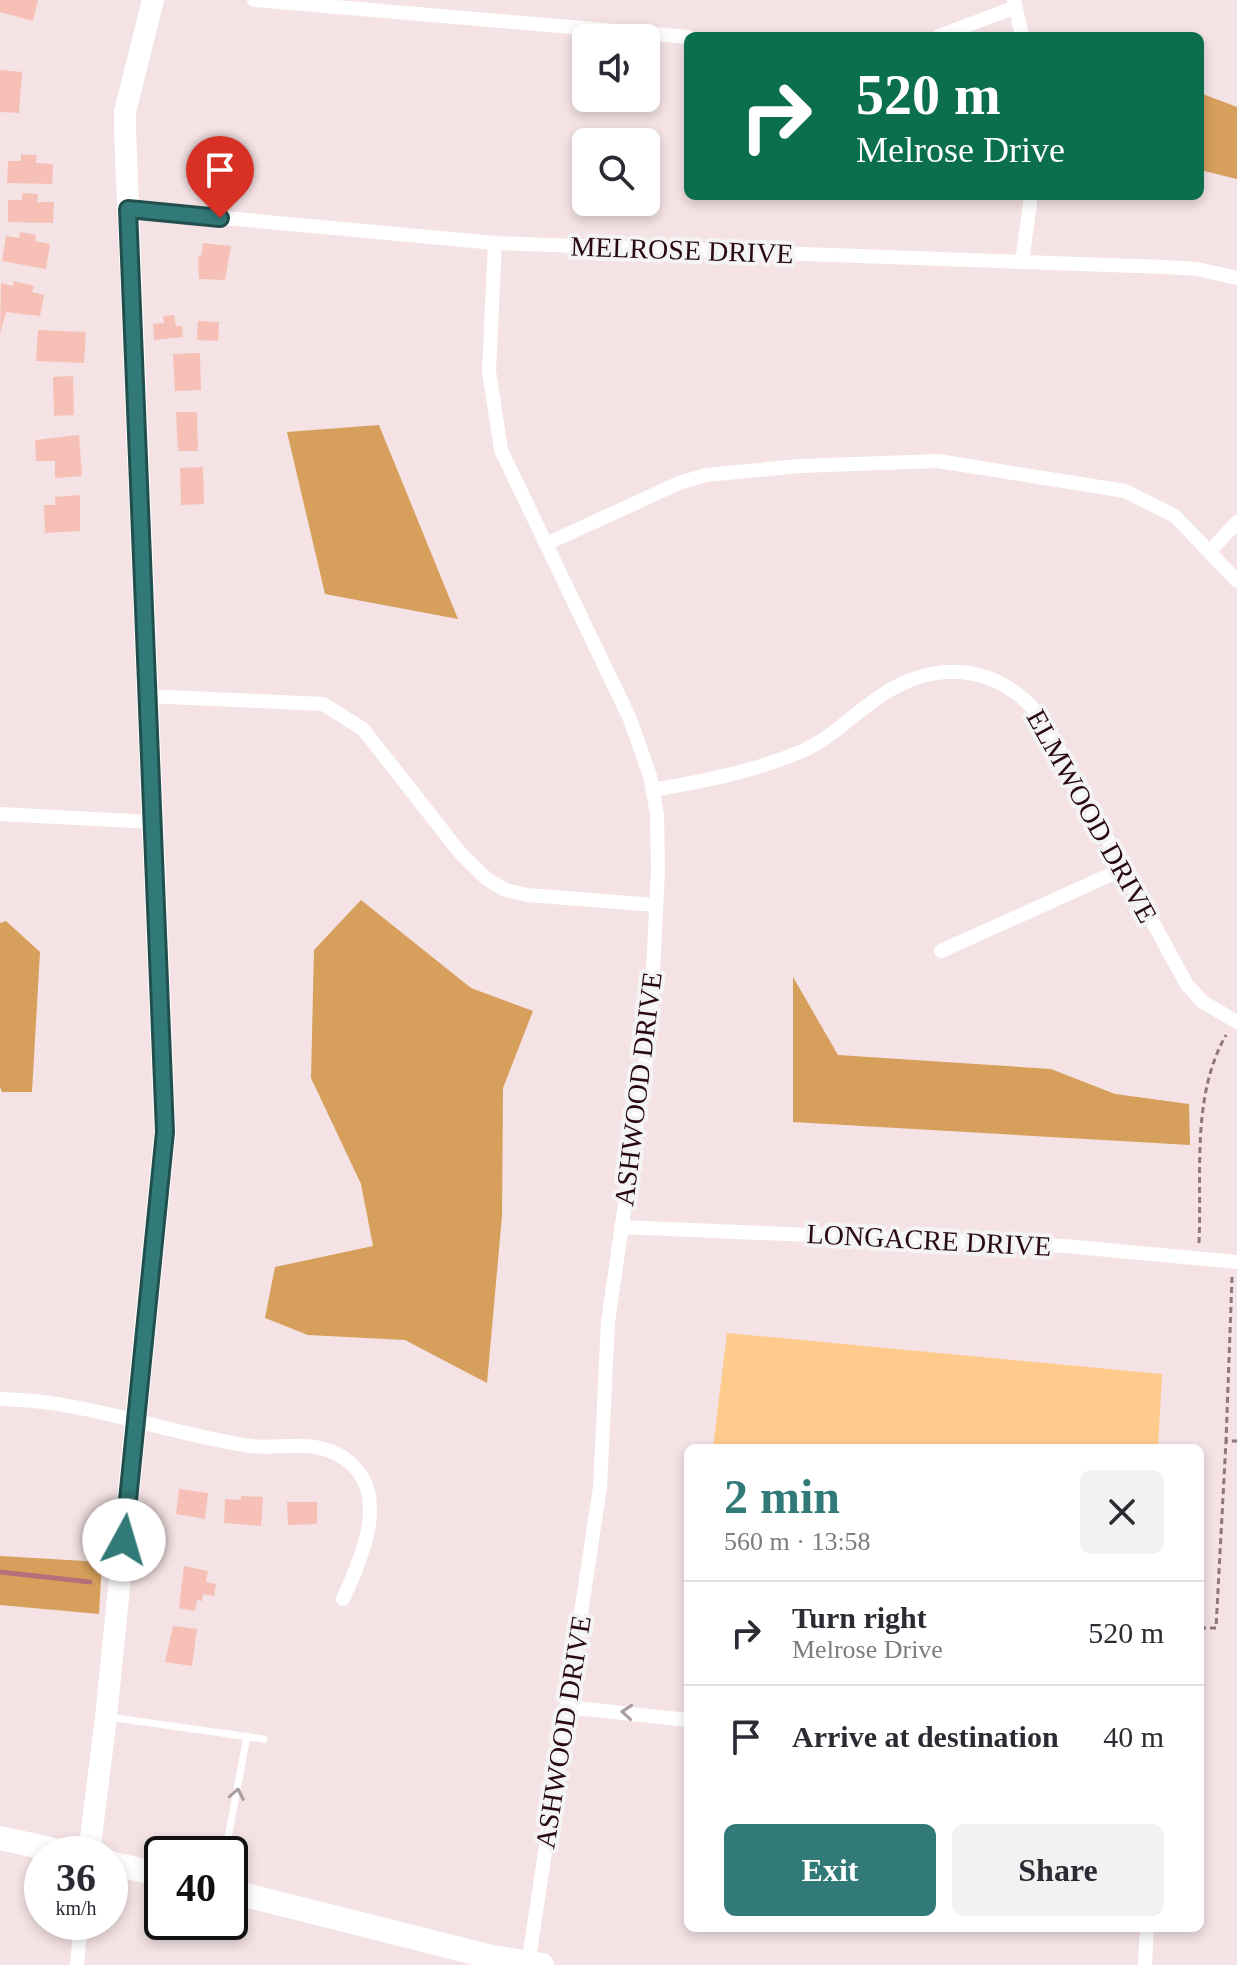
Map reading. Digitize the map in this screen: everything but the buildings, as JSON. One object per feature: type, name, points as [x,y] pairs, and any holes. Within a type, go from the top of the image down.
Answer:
[{"type":"main road","points":[[0,1838],[24,1843]]},
{"type":"main road","points":[[248,1896],[491,1957],[533,1964]]},
{"type":"street","points":[[91,1836],[165,1132],[125,112],[153,0]]},
{"type":"street","points":[[254,0],[684,37]]},
{"type":"street","points":[[948,32],[1015,4],[1021,32]]},
{"type":"street","points":[[1022,262],[1030,200]]},
{"type":"street","name":"MELROSE DRIVE","points":[[128,209],[495,243],[1197,269],[1237,278]]},
{"type":"street","name":"ASHWOOD DRIVE","points":[[495,243],[489,371],[501,450],[630,719],[653,790],[657,814],[650,1030],[608,1322],[600,1487],[566,1707],[533,1964]]},
{"type":"street","points":[[546,544],[679,483],[706,475],[800,466],[938,461],[1125,491],[1175,516],[1211,550],[1237,581]]},
{"type":"street","points":[[1211,550],[1237,522]]},
{"type":"street","name":"ELMWOOD DRIVE","points":[[653,790],[738,775],[764,766],[826,738],[878,697],[905,682],[934,672],[969,673],[997,680],[1023,695],[1041,717],[1187,985],[1203,1002],[1235,1022]]},
{"type":"street","points":[[147,696],[323,704],[363,729],[461,854],[496,885],[527,895],[656,905]]},
{"type":"street","points":[[0,814],[152,822]]},
{"type":"street","points":[[941,951],[1123,869]]},
{"type":"street","name":"LONGACRE DRIVE","points":[[621,1227],[1065,1246],[1235,1262]]},
{"type":"street","points":[[0,1399],[73,1406],[136,1423],[253,1446],[312,1446],[348,1460],[363,1477],[370,1501],[359,1565],[343,1599]]},
{"type":"street","points":[[566,1707],[684,1720]]},
{"type":"street","points":[[1145,1965],[1147,1932]]},
{"type":"street","points":[[77,1965],[79,1940]]},
{"type":"lane","points":[[106,1717],[264,1739]]},
{"type":"lane","points":[[228,1836],[247,1736]]},
{"type":"path","points":[[1199,1258],[1204,1091],[1212,1061],[1235,1022]]},
{"type":"path","points":[[1204,1628],[1216,1628],[1235,1262]]},
{"type":"path","points":[[1226,1441],[1237,1441]]},
{"type":"shaded area","points":[[1204,95],[1237,107],[1237,179],[1204,171]]},
{"type":"shaded area","points":[[379,425],[458,619],[325,594],[287,432]]},
{"type":"shaded area","points":[[361,900],[471,988],[533,1011],[503,1088],[502,1216],[487,1383],[405,1340],[308,1335],[265,1318],[275,1267],[373,1246],[361,1184],[311,1078],[314,950]]},
{"type":"shaded area","points":[[6,921],[40,952],[32,1092],[2,1092],[0,1087],[0,923]]},
{"type":"shaded area","points":[[793,977],[838,1055],[1051,1069],[1115,1094],[1189,1104],[1190,1145],[793,1122]]},
{"type":"shaded area","points":[[727,1333],[1162,1374],[1158,1444],[713,1444]]},
{"type":"shaded area","points":[[0,1556],[102,1562],[99,1614],[0,1605]]},
{"type":"waterway","points":[[0,1572],[90,1582]]},
{"type":"route","points":[[124,1540],[165,1132],[128,209],[220,218]]}]
